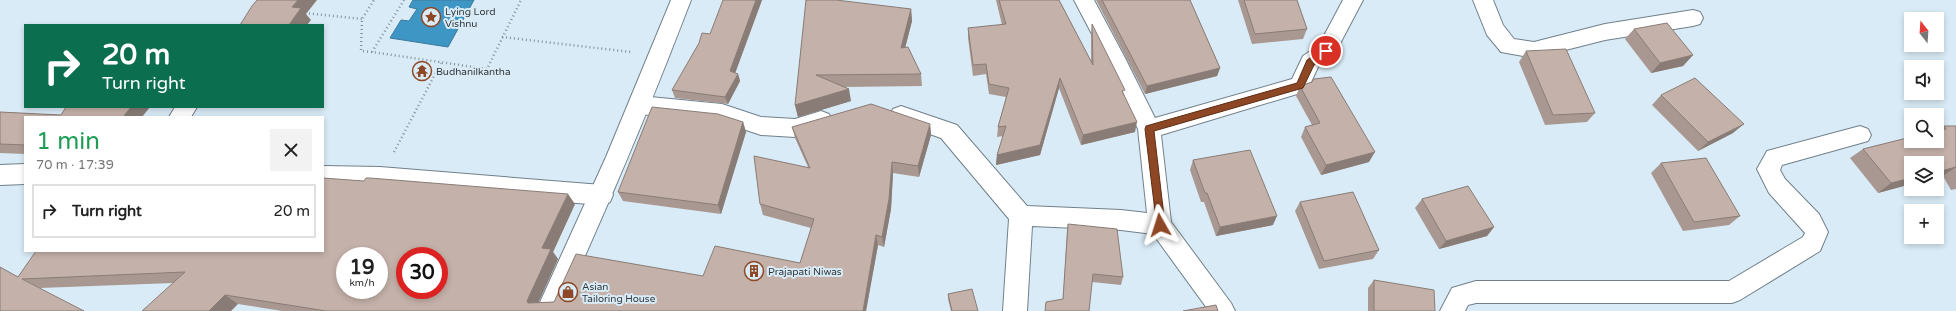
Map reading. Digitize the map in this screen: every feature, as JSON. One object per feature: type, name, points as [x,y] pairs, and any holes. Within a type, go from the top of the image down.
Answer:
[{"type":"street","points":[[548,311],[602,195],[640,105],[681,0]]},
{"type":"street","points":[[1084,0],[1115,58],[1149,129],[1160,225],[1223,311]]},
{"type":"street","points":[[1149,129],[1300,85],[1310,62],[1326,51],[1353,0]]},
{"type":"street","points":[[1482,0],[1494,29],[1508,46],[1534,50],[1605,32],[1692,18]]},
{"type":"street","points":[[640,105],[722,113],[761,126],[795,128],[838,115]]},
{"type":"street","points":[[880,107],[949,132],[1021,216],[1016,311]]},
{"type":"street","points":[[1452,311],[1460,296],[1476,292],[1732,292],[1812,244],[1817,232],[1811,221],[1777,186],[1768,169],[1775,158],[1860,135]]},
{"type":"street","points":[[0,175],[24,174]]},
{"type":"street","points":[[324,176],[380,177],[602,195]]},
{"type":"street","points":[[1021,216],[1121,220],[1160,225]]},
{"type":"path","points":[[374,0],[362,19],[361,51],[487,69],[521,0]]},
{"type":"path","points":[[372,52],[404,0]]},
{"type":"path","points":[[302,13],[362,19]]},
{"type":"path","points":[[502,37],[660,55]]},
{"type":"path","points":[[394,152],[441,62]]},
{"type":"water","points":[[413,0],[474,0],[448,47],[390,38],[401,20],[409,21],[417,9],[409,7]]},
{"type":"building","points":[[257,0],[298,0],[292,7],[301,8],[290,24],[241,24]]},
{"type":"building","points":[[723,0],[756,0],[730,71],[738,74],[725,97],[672,90],[699,43],[702,33],[710,34]]},
{"type":"building","points":[[806,0],[836,0],[911,9],[901,48],[908,47],[921,74],[816,75],[849,89],[795,105]]},
{"type":"building","points":[[999,0],[1059,0],[1093,65],[1092,24],[1125,90],[1122,91],[1137,122],[1083,135],[1060,78],[1040,145],[997,155],[1006,126],[998,127],[1009,88],[989,84],[986,64],[973,65],[968,28],[1006,24]]},
{"type":"building","points":[[1102,0],[1190,0],[1220,68],[1147,86]]},
{"type":"building","points":[[1244,0],[1297,0],[1307,29],[1255,34]]},
{"type":"building","points":[[1667,23],[1693,55],[1660,63],[1634,29]]},
{"type":"building","points":[[1566,49],[1595,113],[1553,115],[1526,51]]},
{"type":"building","points":[[1331,77],[1375,152],[1326,165],[1305,127],[1320,123],[1300,86],[1312,82],[1314,79]]},
{"type":"building","points":[[1695,78],[1744,124],[1708,142],[1661,95]]},
{"type":"building","points":[[871,104],[930,124],[918,166],[892,162],[889,199],[882,237],[876,235],[863,311],[326,311],[225,295],[209,311],[142,311],[185,272],[22,279],[84,311],[0,311],[0,267],[18,277],[35,252],[324,252],[324,178],[364,181],[366,178],[370,178],[568,194],[542,248],[551,249],[527,301],[528,303],[554,302],[576,254],[703,276],[715,246],[800,263],[814,219],[760,204],[754,156],[810,168],[792,127]]},
{"type":"building","points":[[652,107],[718,114],[743,122],[718,205],[618,192]]},
{"type":"building","points":[[65,108],[130,108],[124,116],[24,116],[24,145],[0,144],[0,112],[61,115]]},
{"type":"building","points":[[1944,126],[1956,126],[1956,167],[1944,170],[1944,156],[1904,156],[1904,180],[1891,183],[1863,149],[1904,139],[1904,148],[1944,148],[1944,129],[1946,129]]},
{"type":"building","points":[[1250,150],[1277,216],[1220,227],[1207,193],[1205,193],[1193,160]]},
{"type":"building","points":[[1706,158],[1740,216],[1694,222],[1661,163]]},
{"type":"building","points":[[1468,186],[1494,227],[1446,241],[1422,199]]},
{"type":"building","points":[[1353,192],[1379,250],[1324,261],[1300,202]]},
{"type":"building","points":[[1068,224],[1117,229],[1123,277],[1093,274],[1089,311],[1045,311],[1046,302],[1063,299]]},
{"type":"building","points":[[1374,280],[1434,290],[1435,311],[1374,311]]},
{"type":"building","points":[[972,289],[978,311],[952,311],[948,294]]},
{"type":"building","points":[[1216,305],[1218,311],[1183,311]]},
{"type":"place","name":"Lying Lord Vishnu","points":[[431,17]]},
{"type":"place","name":"Budhanilkantha","points":[[422,71]]},
{"type":"place","name":"Prajapati Niwas","points":[[754,271]]},
{"type":"place","name":"Asian Tailoring House","points":[[568,292]]},
{"type":"route","points":[[1160,225],[1149,129],[1300,85],[1310,62],[1326,51]]}]
